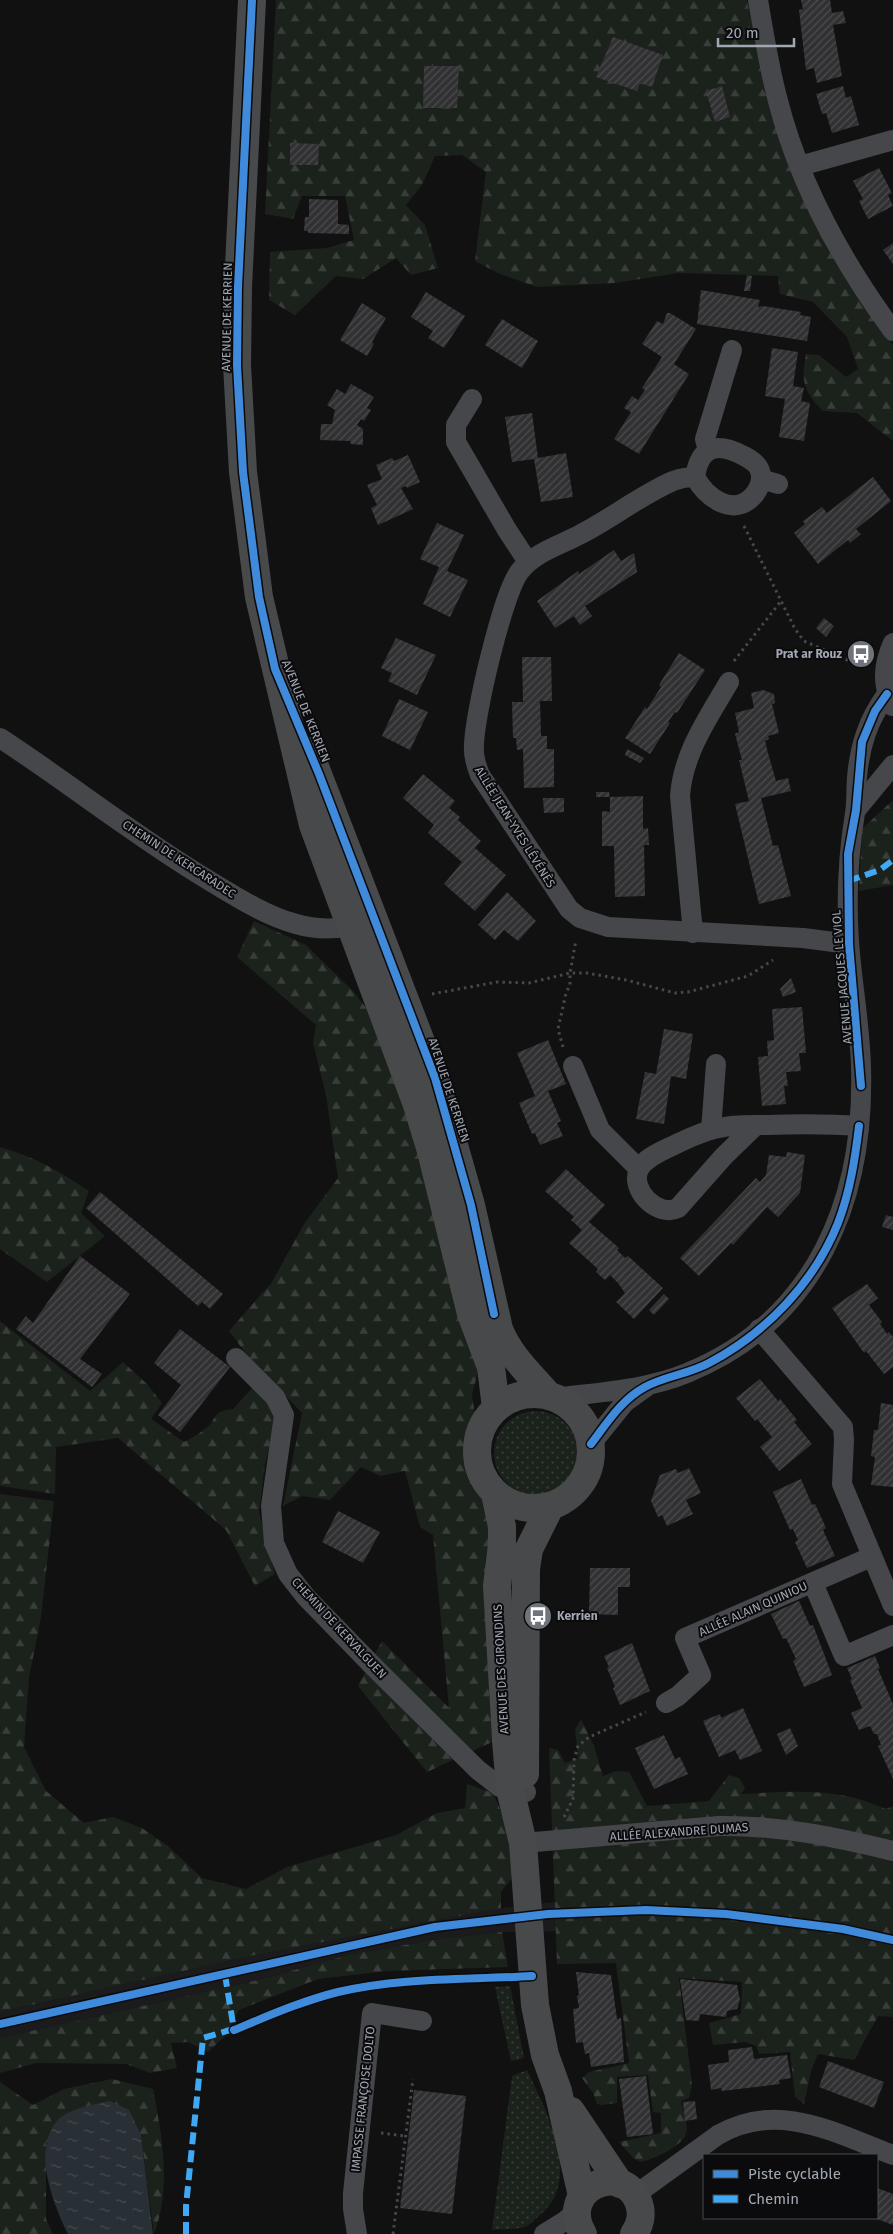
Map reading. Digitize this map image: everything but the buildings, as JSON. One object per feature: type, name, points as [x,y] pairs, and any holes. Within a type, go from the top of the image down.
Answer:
[{"type":"main road","name":"AVENUE DE KERRIEN","points":[[252,0],[238,287],[237,365],[242,472],[259,597],[275,669],[363,923],[431,1151],[471,1314],[491,1367],[496,1408]]},
{"type":"main road","name":"AVENUE DE KERRIEN","points":[[363,923],[406,999],[435,1078],[475,1222],[499,1329],[504,1343],[552,1396]]},
{"type":"main road","points":[[528,1394],[552,1396],[568,1405],[579,1416],[587,1429],[591,1444],[591,1460],[586,1476],[577,1489],[565,1500],[550,1507],[536,1509],[521,1508],[507,1503],[495,1494],[483,1479],[476,1460],[477,1441],[483,1423],[496,1408],[511,1398],[528,1394]]},
{"type":"main road","name":"AVENUE DES GIRONDINS","points":[[495,1494],[502,1527],[502,1545],[497,1586],[498,1612],[518,1790],[530,1846],[531,1961],[539,2030],[545,2055],[558,2091],[581,2213]]},
{"type":"main road","name":"AVENUE DES GIRONDINS","points":[[518,1790],[526,1569],[530,1549],[550,1507]]},
{"type":"main road","name":"AVENUE DES GIRONDINS","points":[[558,2091],[593,2147],[627,2189]]},
{"type":"main road","points":[[581,2213],[595,2185],[612,2182],[627,2189],[641,2210],[644,2232]]},
{"type":"street","points":[[758,0],[778,100],[800,166],[848,264],[893,330]]},
{"type":"street","points":[[800,166],[893,140]]},
{"type":"street","points":[[708,450],[707,432],[732,350]]},
{"type":"street","points":[[472,399],[456,425],[456,442],[506,530],[528,562]]},
{"type":"street","points":[[719,446],[729,448],[752,460],[770,481],[745,502],[734,505],[721,504],[709,496],[695,477],[697,465],[708,450],[719,446]]},
{"type":"street","name":"ALLÉE JEAN-YVES LÉVÉNÈS","points":[[695,477],[673,481],[528,562],[516,575],[502,616],[475,726],[475,762],[480,775],[546,878],[568,909],[580,918],[608,926],[693,933],[785,937],[849,944]]},
{"type":"street","points":[[890,701],[885,669],[893,643]]},
{"type":"street","points":[[693,933],[680,796],[681,779],[687,756],[729,682]]},
{"type":"street","name":"AVENUE JACQUES LE VIOL","points":[[552,1396],[647,1386],[686,1374],[709,1363],[759,1329],[800,1287],[832,1236],[850,1183],[860,1126],[861,1066],[849,944],[848,854],[856,810],[857,780],[862,742],[875,711],[890,701]]},
{"type":"street","name":"CHEMIN DE KERCARADEC","points":[[0,738],[180,862],[248,902],[296,924],[325,930],[363,923]]},
{"type":"street","name":"AVENUE JACQUES LE VIOL","points":[[856,810],[893,765]]},
{"type":"street","points":[[711,1130],[716,1064]]},
{"type":"street","points":[[573,1066],[600,1130],[639,1170]]},
{"type":"street","points":[[756,1125],[724,1156],[684,1203],[673,1210],[656,1208],[641,1193],[638,1180],[639,1170],[656,1154],[711,1130],[721,1127],[756,1125],[821,1123],[860,1126]]},
{"type":"street","points":[[759,1329],[842,1427],[844,1440],[842,1484],[893,1606]]},
{"type":"street","name":"CHEMIN DE KERVALGUEN","points":[[236,1358],[274,1396],[284,1415],[271,1506],[274,1543],[288,1574],[306,1596],[374,1667],[478,1770],[493,1783],[518,1790]]},
{"type":"street","name":"AVENUE JACQUES LE VIOL","points":[[591,1444],[625,1402],[647,1386]]},
{"type":"street","name":"ALLÉE ALAIN QUINIOU","points":[[666,1703],[678,1696],[701,1675],[685,1638],[871,1557]]},
{"type":"street","name":"ALLÉE ALAIN QUINIOU","points":[[813,1583],[844,1656],[893,1635]]},
{"type":"street","name":"ALLÉE ALEXANDRE DUMAS","points":[[530,1846],[719,1826],[751,1826],[792,1830],[893,1851]]},
{"type":"street","name":"IMPASSE FRANÇOISE DOLTO","points":[[357,2234],[353,2193],[372,2013],[422,2021]]},
{"type":"street","points":[[627,2189],[679,2163],[730,2128],[748,2122],[775,2118],[813,2126],[893,2155]]},
{"type":"street","points":[[544,2234],[581,2213]]},
{"type":"path","points":[[734,505],[795,629],[804,640],[854,664],[885,669]]},
{"type":"path","points":[[729,682],[728,669],[781,601]]},
{"type":"path","points":[[573,1066],[560,1039],[558,1029],[566,993],[570,985],[570,973],[580,918]]},
{"type":"path","points":[[406,999],[497,982],[529,983],[570,973],[587,973],[626,980],[675,993],[688,992],[736,981],[761,970],[778,954],[785,937]]},
{"type":"path","points":[[530,1846],[558,1825],[572,1806],[574,1760],[578,1746],[589,1737],[666,1703]]},
{"type":"path","points":[[393,2234],[413,2079]]},
{"type":"shaded area","points":[[564,1901],[594,1931],[502,1932],[446,1938],[352,1954],[258,1980],[0,2038],[0,2012],[250,1956],[501,1908]]},
{"type":"green space","points":[[276,0],[747,0],[767,96],[797,180],[827,248],[893,345],[893,441],[857,413],[823,411],[811,397],[804,379],[806,354],[819,355],[846,377],[858,369],[847,337],[813,302],[780,294],[778,276],[678,273],[615,283],[537,287],[500,274],[475,261],[486,172],[462,155],[435,156],[422,185],[406,205],[425,225],[438,268],[411,275],[396,258],[363,279],[336,276],[295,315],[269,300],[270,252],[327,248],[354,240],[345,196],[302,196],[293,219],[265,214]]},
{"type":"green space","points":[[893,800],[893,885],[859,891],[862,829]]},
{"type":"green space","points":[[254,921],[306,945],[353,991],[374,1018],[427,1167],[480,1364],[472,1395],[476,1421],[470,1448],[488,1529],[489,1695],[492,1742],[427,1772],[358,1686],[382,1641],[449,1708],[433,1535],[420,1527],[405,1471],[380,1476],[361,1467],[330,1500],[302,1496],[283,1506],[302,1413],[284,1394],[265,1464],[259,1513],[275,1574],[255,1586],[226,1530],[118,1438],[56,1447],[55,1494],[0,1486],[0,1321],[90,1391],[123,1362],[147,1384],[162,1403],[151,1419],[184,1442],[209,1426],[217,1414],[233,1409],[263,1376],[229,1331],[272,1282],[304,1224],[338,1178],[326,1095],[313,1043],[316,1025],[237,957]]},
{"type":"green space","points":[[0,1147],[46,1165],[89,1191],[81,1213],[105,1236],[47,1282],[0,1249]]},
{"type":"green space","points":[[536,1411],[552,1414],[566,1423],[575,1437],[578,1453],[575,1469],[566,1483],[552,1492],[536,1495],[520,1492],[506,1483],[497,1469],[494,1453],[497,1437],[506,1423],[520,1414]]},
{"type":"green space","points":[[0,1494],[54,1501],[41,1617],[29,1678],[24,1747],[46,1791],[84,1823],[113,1817],[142,1828],[168,1846],[202,1878],[246,1889],[287,1867],[396,1835],[437,1813],[465,1808],[467,1784],[493,1793],[512,1837],[512,1878],[501,1892],[501,1908],[250,1956],[0,2012]]},
{"type":"green space","points":[[581,1719],[594,1746],[603,1776],[616,1771],[629,1772],[647,1806],[709,1801],[729,1775],[739,1778],[745,1788],[741,1794],[815,1792],[851,1797],[886,1809],[893,1806],[893,2017],[878,2016],[854,2060],[818,2054],[811,2071],[804,2104],[795,2097],[790,2052],[759,2054],[756,2046],[745,2042],[713,2045],[709,2023],[741,2014],[742,1982],[679,1978],[692,2085],[689,2098],[681,2101],[687,2129],[686,2135],[676,2146],[654,2158],[641,2162],[633,2158],[619,2142],[661,2133],[661,2113],[653,2112],[648,2075],[617,2077],[617,2103],[601,2105],[597,2104],[593,2093],[582,2078],[589,2072],[629,2063],[616,1963],[557,1964],[549,1748],[558,1750],[565,1763],[578,1758],[575,1730]]},
{"type":"green space","points":[[502,1932],[508,1967],[387,1971],[318,1979],[239,2010],[225,2036],[208,2052],[188,2042],[171,2043],[177,2068],[150,2073],[126,2064],[36,2063],[0,2073],[0,2038],[258,1980],[352,1954],[446,1938]]},
{"type":"green space","points":[[510,1986],[524,2058],[511,2061],[495,1987]]},
{"type":"green space","points":[[527,2070],[551,2125],[557,2145],[560,2165],[559,2184],[552,2201],[529,2225],[519,2228],[492,2230],[512,2076]]},
{"type":"green space","points":[[112,2079],[153,2089],[164,2162],[163,2199],[154,2234],[141,2135],[46,2142],[46,2219],[53,2234],[0,2234],[0,2082],[33,2105],[64,2089]]},
{"type":"water","points":[[110,2101],[129,2110],[141,2135],[153,2234],[68,2234],[51,2193],[46,2162],[46,2147],[50,2133],[57,2121],[74,2110]]},
{"type":"marked path","points":[[848,881],[880,870],[893,860]]},
{"type":"marked path","points":[[225,1975],[234,2030]]},
{"type":"marked path","points":[[186,2234],[186,2206],[203,2038],[237,2028]]},
{"type":"cycle path","points":[[252,0],[238,287],[237,365],[243,472],[259,597],[275,669],[319,774],[435,1078],[471,1205],[494,1314]]},
{"type":"cycle path","points":[[861,1086],[849,944],[848,854],[856,810],[862,742],[875,711],[887,694]]},
{"type":"cycle path","points":[[591,1444],[615,1412],[636,1392],[653,1383],[701,1367],[730,1351],[769,1321],[802,1286],[816,1266],[838,1223],[846,1199],[859,1126]]},
{"type":"cycle path","points":[[0,2024],[435,1927],[548,1914],[646,1910],[726,1914],[843,1929],[893,1940]]},
{"type":"cycle path","points":[[234,2030],[311,2000],[362,1987],[410,1981],[532,1976]]},
{"type":"place","name":"Prat ar Rouz","points":[[861,654]]},
{"type":"place","name":"Kerrien","points":[[538,1616]]}]
